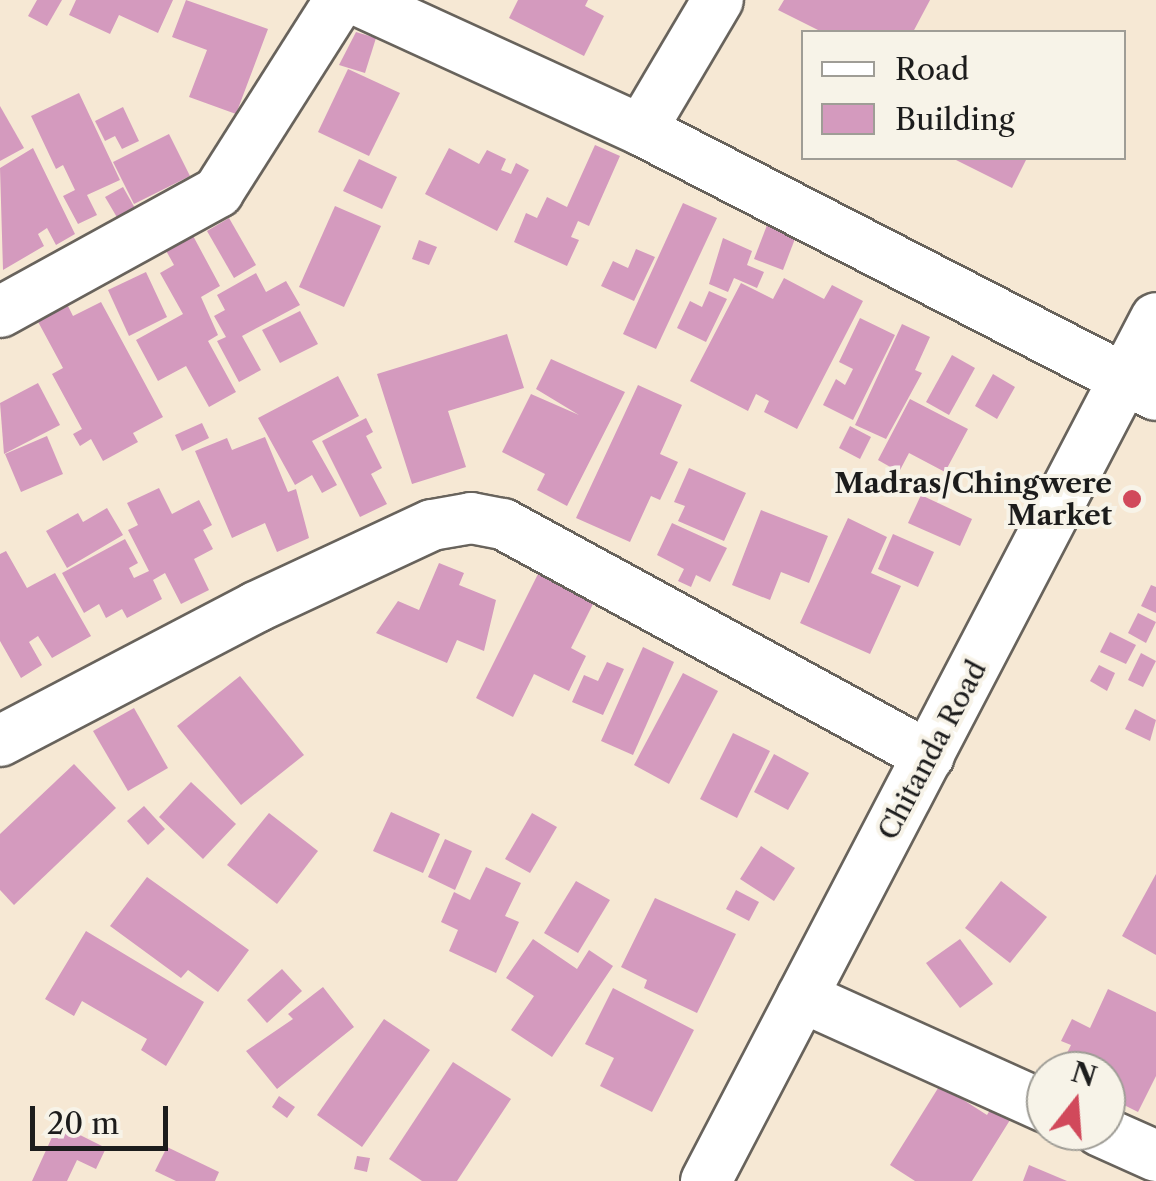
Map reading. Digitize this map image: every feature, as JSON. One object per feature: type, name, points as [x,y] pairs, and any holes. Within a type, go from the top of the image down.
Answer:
[{"type":"street","points":[[0,312],[218,192],[340,0]]},
{"type":"street","points":[[358,0],[642,130],[1141,387]]},
{"type":"street","points":[[642,130],[718,0]]},
{"type":"street","name":"Chitanda Road","points":[[706,1181],[929,756],[1141,387],[1156,318]]},
{"type":"street","points":[[0,741],[256,606],[432,524],[472,518],[503,524],[929,756]]},
{"type":"street","points":[[802,997],[1026,1098]]},
{"type":"street","points":[[1126,1143],[1156,1156]]},
{"type":"building","points":[[37,0],[62,0],[47,26],[28,16]]},
{"type":"building","points":[[76,0],[173,0],[158,33],[119,15],[110,34],[69,15]]},
{"type":"building","points":[[186,0],[268,29],[236,114],[189,97],[207,50],[172,37]]},
{"type":"building","points":[[518,0],[588,0],[585,6],[604,16],[584,56],[509,18]]},
{"type":"building","points":[[784,0],[930,0],[914,30],[818,30],[778,10]]},
{"type":"building","points":[[356,32],[376,38],[365,73],[339,65]]},
{"type":"building","points":[[348,69],[400,93],[369,156],[318,132]]},
{"type":"building","points":[[79,93],[120,180],[87,195],[97,215],[78,224],[63,196],[75,190],[63,165],[56,169],[31,116]]},
{"type":"building","points":[[0,106],[24,148],[0,161]]},
{"type":"building","points":[[123,107],[139,141],[122,149],[115,136],[105,141],[95,121]]},
{"type":"building","points":[[169,134],[190,176],[134,204],[113,162]]},
{"type":"building","points":[[595,145],[620,156],[589,226],[578,221],[571,237],[579,240],[567,266],[514,242],[526,213],[537,218],[547,197],[567,207]]},
{"type":"building","points":[[33,148],[75,234],[56,245],[47,228],[38,234],[44,246],[3,270],[0,168]]},
{"type":"building","points":[[449,148],[479,164],[487,150],[506,159],[501,170],[511,174],[516,163],[529,170],[497,231],[425,194]]},
{"type":"building","points":[[359,159],[397,177],[382,209],[343,191]]},
{"type":"building","points":[[956,160],[1026,160],[1012,188]]},
{"type":"building","points":[[123,187],[136,210],[118,219],[105,197]]},
{"type":"building","points":[[683,203],[717,218],[656,349],[623,334]]},
{"type":"building","points":[[335,206],[381,226],[344,307],[299,287]]},
{"type":"building","points":[[229,218],[256,265],[234,278],[207,231]]},
{"type":"building","points":[[769,220],[798,231],[783,270],[754,259]]},
{"type":"building","points":[[191,232],[220,286],[201,297],[218,335],[208,341],[236,392],[209,407],[186,366],[158,381],[136,340],[183,314],[160,273],[174,265],[164,247]]},
{"type":"building","points":[[723,238],[752,251],[747,265],[764,272],[757,288],[734,278],[728,292],[709,284]]},
{"type":"building","points":[[419,240],[437,247],[429,265],[412,259]]},
{"type":"building","points":[[636,249],[655,257],[634,301],[601,286],[613,261],[628,268]]},
{"type":"building","points":[[146,272],[167,317],[129,336],[108,290]]},
{"type":"building","points":[[256,273],[266,292],[286,281],[300,305],[242,336],[261,370],[239,382],[217,341],[226,337],[214,316],[225,310],[217,295]]},
{"type":"building","points":[[784,278],[824,299],[832,285],[863,301],[797,429],[764,412],[769,401],[756,394],[748,411],[690,381],[741,283],[773,299]]},
{"type":"building","points":[[709,291],[727,299],[706,342],[677,328],[690,301],[702,307]]},
{"type":"building","points":[[66,302],[73,316],[101,302],[163,417],[133,433],[138,442],[103,461],[91,439],[80,446],[73,434],[82,429],[52,374],[63,368],[36,318]]},
{"type":"building","points":[[300,311],[318,344],[280,363],[262,330]]},
{"type":"building","points":[[860,318],[895,335],[853,420],[823,405],[836,379],[845,385],[853,369],[839,362]]},
{"type":"building","points":[[902,324],[930,337],[915,370],[922,373],[886,439],[855,425]]},
{"type":"building","points":[[507,334],[524,388],[448,411],[466,467],[412,484],[377,374]]},
{"type":"building","points":[[952,355],[975,368],[949,415],[926,402]]},
{"type":"building","points":[[551,359],[625,392],[567,506],[537,490],[545,474],[502,452],[531,394],[579,415],[536,389]]},
{"type":"building","points":[[993,374],[1015,387],[997,419],[975,406]]},
{"type":"building","points":[[338,376],[359,416],[312,441],[337,485],[322,493],[312,475],[295,485],[258,418]]},
{"type":"building","points":[[38,383],[60,425],[4,454],[0,403]]},
{"type":"building","points":[[638,385],[682,405],[660,454],[678,462],[660,500],[651,496],[630,542],[576,518]]},
{"type":"building","points":[[910,399],[968,429],[945,472],[909,453],[899,472],[878,460]]},
{"type":"building","points":[[366,418],[373,432],[366,436],[382,468],[371,474],[387,504],[360,517],[322,441]]},
{"type":"building","points":[[202,423],[209,438],[182,451],[175,435]]},
{"type":"building","points":[[850,426],[871,437],[860,459],[839,448]]},
{"type":"building","points":[[47,436],[63,474],[21,492],[5,454]]},
{"type":"building","points":[[265,437],[288,492],[296,489],[309,538],[277,552],[265,523],[232,538],[195,451],[227,438],[232,450]]},
{"type":"building","points":[[689,468],[746,493],[724,541],[678,521],[685,506],[674,502]]},
{"type":"building","points":[[159,488],[172,514],[199,500],[212,525],[203,530],[213,549],[194,559],[209,590],[181,604],[165,573],[153,580],[162,599],[127,618],[122,609],[106,618],[99,604],[84,613],[62,573],[125,539],[138,563],[129,568],[134,578],[149,571],[128,530],[138,525],[127,503]]},
{"type":"building","points":[[921,495],[972,519],[960,546],[908,523]]},
{"type":"building","points":[[107,508],[123,535],[67,568],[46,531],[78,513],[83,522]]},
{"type":"building","points":[[761,510],[828,536],[809,583],[781,572],[770,600],[732,585]]},
{"type":"building","points":[[848,518],[887,537],[871,573],[901,586],[870,654],[800,623]]},
{"type":"building","points":[[672,523],[727,548],[710,582],[696,575],[691,587],[678,581],[684,569],[657,555]]},
{"type":"building","points":[[893,534],[934,552],[918,587],[878,569]]},
{"type":"building","points":[[6,551],[27,588],[55,573],[91,636],[52,658],[38,636],[29,642],[42,665],[21,678],[0,641],[0,554]]},
{"type":"building","points":[[439,563],[464,573],[459,585],[496,600],[484,651],[457,640],[447,663],[376,633],[398,601],[419,610]]},
{"type":"building","points":[[538,574],[594,602],[571,648],[586,656],[569,691],[534,674],[513,717],[476,698]]},
{"type":"building","points":[[1151,585],[1156,587],[1156,613],[1141,606]]},
{"type":"building","points":[[1138,613],[1156,622],[1146,643],[1128,633]]},
{"type":"building","points":[[1110,632],[1136,645],[1126,664],[1100,652]]},
{"type":"building","points":[[643,647],[674,662],[633,755],[601,741]]},
{"type":"building","points":[[1141,653],[1156,661],[1143,687],[1128,680]]},
{"type":"building","points":[[607,662],[624,669],[603,715],[572,702],[584,675],[598,681]]},
{"type":"building","points":[[1099,665],[1115,673],[1107,691],[1090,681]]},
{"type":"building","points":[[683,673],[718,691],[669,784],[634,765]]},
{"type":"building","points":[[240,676],[304,755],[241,805],[177,726]]},
{"type":"building","points":[[134,708],[168,768],[128,791],[93,731]]},
{"type":"building","points":[[1135,709],[1156,720],[1150,741],[1125,729]]},
{"type":"building","points":[[733,733],[770,751],[737,818],[700,799]]},
{"type":"building","points":[[774,754],[809,773],[788,810],[754,792]]},
{"type":"building","points":[[74,764],[116,808],[14,905],[0,890],[0,834]]},
{"type":"building","points":[[191,782],[236,824],[203,859],[159,817]]},
{"type":"building","points":[[144,806],[165,829],[148,845],[127,821]]},
{"type":"building","points":[[391,812],[440,834],[423,873],[373,851]]},
{"type":"building","points":[[269,813],[318,851],[277,904],[227,865]]},
{"type":"building","points":[[532,813],[557,827],[530,873],[505,859]]},
{"type":"building","points":[[445,839],[472,851],[455,890],[428,877]]},
{"type":"building","points":[[761,846],[795,868],[774,901],[740,879]]},
{"type":"building","points":[[486,867],[521,883],[505,916],[519,922],[496,973],[449,951],[458,930],[441,922],[454,892],[470,900]]},
{"type":"building","points":[[1156,874],[1156,955],[1122,936]]},
{"type":"building","points":[[147,877],[249,950],[218,992],[188,970],[181,978],[110,926]]},
{"type":"building","points":[[576,881],[610,900],[578,953],[544,933]]},
{"type":"building","points":[[1001,881],[1047,917],[1010,963],[965,928]]},
{"type":"building","points":[[736,890],[759,902],[749,921],[726,909]]},
{"type":"building","points":[[655,898],[736,934],[697,1013],[644,988],[647,980],[621,967]]},
{"type":"building","points":[[86,931],[204,1002],[166,1066],[141,1050],[147,1039],[82,1001],[74,1016],[45,999]]},
{"type":"building","points":[[533,939],[577,969],[589,950],[613,966],[552,1057],[511,1030],[534,996],[506,978]]},
{"type":"building","points":[[960,939],[993,984],[960,1008],[926,963]]},
{"type":"building","points":[[282,969],[302,991],[267,1023],[247,1000]]},
{"type":"building","points":[[323,987],[354,1027],[277,1089],[246,1051],[293,1019],[288,1014]]},
{"type":"building","points":[[613,988],[694,1030],[652,1112],[600,1086],[614,1058],[585,1044]]},
{"type":"building","points":[[1108,989],[1156,1012],[1156,1076],[1138,1112],[1126,1106],[1126,1051],[1068,1051],[1071,1045],[1061,1041],[1072,1019],[1090,1028]]},
{"type":"building","points":[[384,1019],[430,1050],[362,1147],[317,1115]]},
{"type":"building","points":[[453,1062],[511,1099],[457,1181],[422,1181],[389,1159]]},
{"type":"building","points":[[940,1085],[987,1115],[996,1100],[1015,1112],[972,1181],[915,1181],[890,1165]]},
{"type":"building","points":[[279,1096],[295,1107],[287,1118],[272,1107]]},
{"type":"building","points":[[58,1124],[106,1148],[96,1169],[77,1160],[67,1181],[32,1181]]},
{"type":"building","points":[[167,1147],[219,1172],[215,1181],[176,1181],[155,1171]]},
{"type":"building","points":[[357,1156],[370,1158],[367,1172],[354,1169]]},
{"type":"building","points":[[1029,1165],[1067,1181],[1023,1181]]},
{"type":"place","name":"Madras/Chingwere Market","points":[[1132,499]]}]
